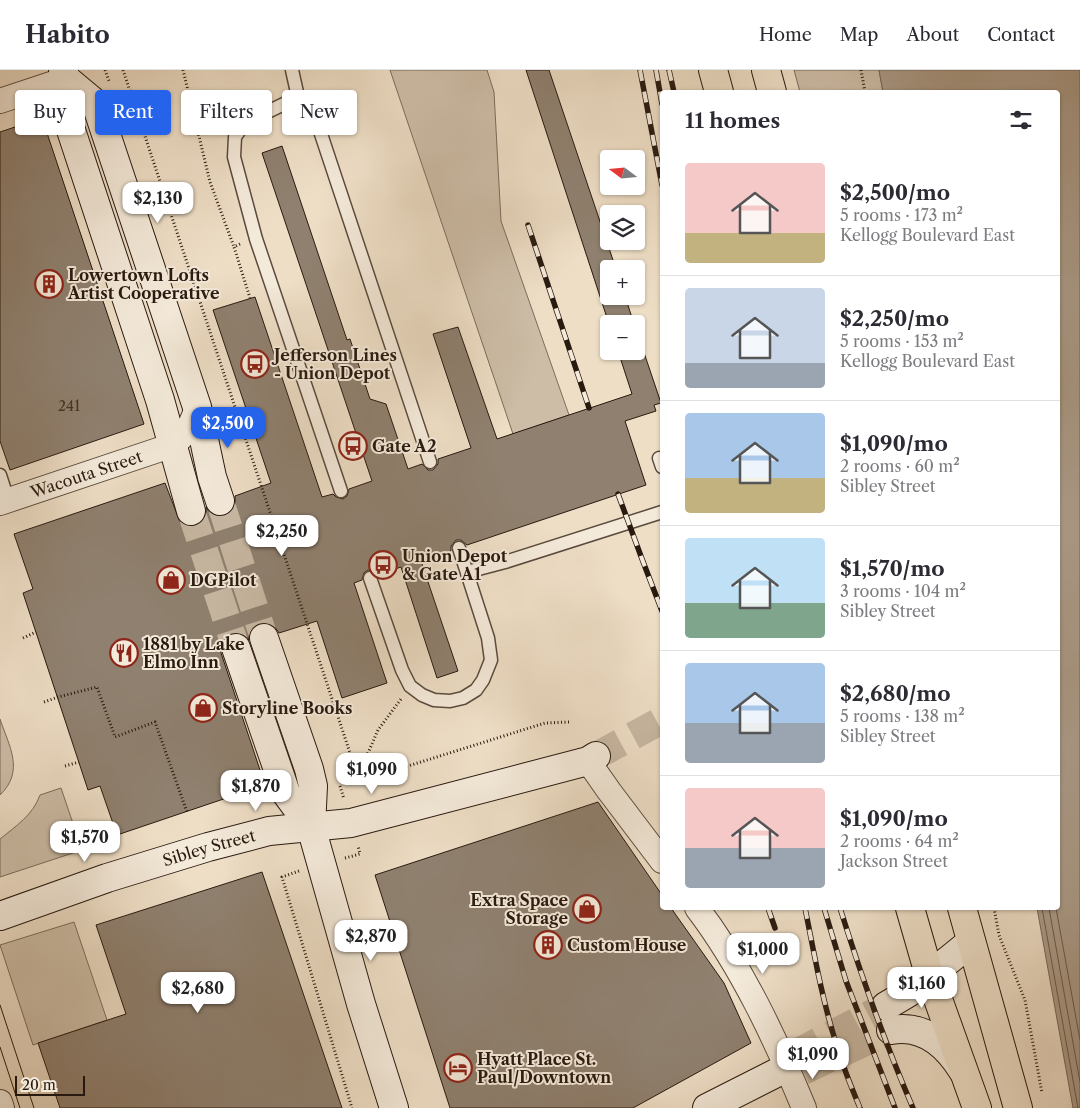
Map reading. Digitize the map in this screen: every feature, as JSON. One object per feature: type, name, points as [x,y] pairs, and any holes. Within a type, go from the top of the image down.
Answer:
[{"type":"highway","points":[[712,70],[718,90]]},
{"type":"highway","points":[[766,70],[771,90]]},
{"type":"highway","points":[[911,910],[929,974],[977,1108]]},
{"type":"highway","points":[[963,910],[1018,1108]]},
{"type":"main road","points":[[64,75],[96,104],[197,407],[212,477],[220,501]]},
{"type":"main road","points":[[64,75],[65,112],[160,400],[191,510]]},
{"type":"main road","points":[[264,638],[313,786],[311,827],[361,1004],[394,1108]]},
{"type":"main road","points":[[236,648],[286,793],[311,827]]},
{"type":"main road","name":"Sibley Street","points":[[0,916],[107,878],[203,848],[269,831],[351,823],[592,758]]},
{"type":"main road","points":[[966,1076],[953,1054],[939,1042],[912,1030],[900,1028],[889,1018],[908,992],[971,942]]},
{"type":"main road","points":[[707,1108],[794,1064]]},
{"type":"street","points":[[0,101],[64,75]]},
{"type":"street","points":[[173,445],[181,438],[193,421],[197,407]]},
{"type":"street","name":"Wacouta Street","points":[[4,502],[173,445]]},
{"type":"street","points":[[592,758],[609,791],[660,858]]},
{"type":"street","points":[[698,910],[738,970],[794,1064],[804,1108]]},
{"type":"street","points":[[0,1102],[2,1108]]},
{"type":"lane","points":[[292,70],[296,90]]},
{"type":"lane","points":[[282,105],[244,123],[235,137],[234,157],[256,239],[341,491]]},
{"type":"lane","points":[[321,135],[430,462]]},
{"type":"lane","points":[[0,475],[4,502]]},
{"type":"lane","points":[[467,572],[505,562],[660,513]]},
{"type":"lane","points":[[370,578],[402,670],[410,686],[422,695],[434,700],[450,701],[463,698],[476,690],[483,680],[491,660],[488,638],[459,548]]},
{"type":"path","points":[[123,70],[358,777]]},
{"type":"path","points":[[183,70],[210,182],[250,298]]},
{"type":"path","points":[[861,70],[865,90]]},
{"type":"path","points":[[234,247],[240,244]]},
{"type":"path","points":[[23,638],[36,632]]},
{"type":"path","points":[[44,702],[98,687],[115,737],[155,722],[187,812]]},
{"type":"path","points":[[338,779],[389,772],[544,723],[570,722]]},
{"type":"path","points":[[358,777],[378,730]]},
{"type":"path","points":[[65,766],[79,762]]},
{"type":"path","points":[[282,877],[352,1108]]},
{"type":"path","points":[[994,910],[999,935],[1025,1000],[1043,1098]]},
{"type":"shaded area","points":[[390,70],[487,70],[494,92],[501,221],[569,415],[513,434]]},
{"type":"shaded area","points":[[794,70],[879,70],[883,90],[799,90]]},
{"type":"shaded area","points":[[0,719],[11,749],[13,768],[8,786],[0,795]]},
{"type":"shaded area","points":[[61,788],[82,850],[0,877],[0,839],[18,825],[28,814],[40,795]]},
{"type":"shaded area","points":[[74,922],[107,1020],[33,1045],[0,945]]},
{"type":"water","points":[[879,70],[1080,70],[1080,1108],[1073,1108],[1037,910],[1060,910],[1060,90],[883,90]]},
{"type":"building","points":[[526,70],[549,70],[600,221],[600,250],[610,250],[613,260],[600,260],[600,296]]},
{"type":"building","points":[[15,127],[15,135],[48,135],[144,424],[10,470],[0,441],[0,132]]},
{"type":"building","points":[[282,146],[347,340],[350,339],[370,399],[386,404],[408,469],[422,464],[428,470],[433,470],[438,464],[438,459],[471,448],[433,334],[458,327],[497,439],[632,394],[621,360],[645,360],[645,356],[660,403],[654,405],[656,411],[625,421],[646,485],[467,545],[461,540],[456,540],[451,546],[451,551],[421,561],[458,671],[437,678],[401,567],[378,575],[368,570],[364,573],[362,580],[354,583],[387,683],[342,698],[317,621],[279,633],[274,626],[267,623],[259,623],[252,628],[249,640],[246,636],[239,633],[230,633],[225,637],[221,645],[221,653],[265,785],[117,835],[100,786],[88,790],[23,593],[33,589],[14,534],[165,483],[180,522],[187,526],[195,526],[202,522],[206,515],[206,507],[210,513],[216,516],[225,516],[231,512],[235,505],[235,496],[271,483],[213,310],[255,297],[322,497],[333,494],[343,499],[347,496],[349,489],[372,481],[262,153]]},
{"type":"building","points":[[603,305],[628,305],[631,315],[606,315]]},
{"type":"building","name":"Custom House","points":[[598,802],[660,892],[660,910],[672,910],[724,983],[751,1043],[633,1108],[450,1108],[375,875]]},
{"type":"building","points":[[262,872],[342,1108],[60,1108],[38,1043],[126,1014],[96,925]]},
{"type":"tunnel","points":[[220,501],[264,638]]},
{"type":"tunnel","points":[[191,511],[236,648]]},
{"type":"tunnel","points":[[596,756],[660,721]]},
{"type":"tunnel","points":[[794,1054],[886,1006]]},
{"type":"tunnel","points":[[803,1071],[891,1030]]},
{"type":"tram line","points":[[0,1005],[34,1108]]},
{"type":"tram line","points":[[0,1047],[20,1108]]},
{"type":"railway","points":[[640,70],[660,175]]},
{"type":"railway","points":[[656,70],[660,93]]},
{"type":"railway","points":[[669,70],[674,90]]},
{"type":"railway","points":[[528,225],[589,408]]},
{"type":"railway","points":[[618,494],[660,606]]},
{"type":"railway","points":[[769,910],[775,928]]},
{"type":"railway","points":[[805,910],[831,1026],[838,1051],[860,1108]]},
{"type":"railway","points":[[825,910],[846,981],[895,1108]]},
{"type":"railway","points":[[841,910],[874,1009],[913,1108]]},
{"type":"place","name":"Lowertown Lofts Artist Cooperative","points":[[49,284]]},
{"type":"place","name":"Jefferson Lines - Union Depot","points":[[255,364]]},
{"type":"place","name":"Gate A2","points":[[353,446]]},
{"type":"place","name":"Union Depot & Gate A1","points":[[383,565]]},
{"type":"place","name":"DGPilot","points":[[171,580]]},
{"type":"place","name":"1881 by Lake Elmo Inn","points":[[124,653]]},
{"type":"place","name":"Storyline Books","points":[[203,708]]},
{"type":"place","name":"Extra Space Storage","points":[[587,909]]},
{"type":"place","name":"Custom House","points":[[548,945]]},
{"type":"place","name":"Hyatt Place St. Paul/Downtown","points":[[458,1068]]}]
